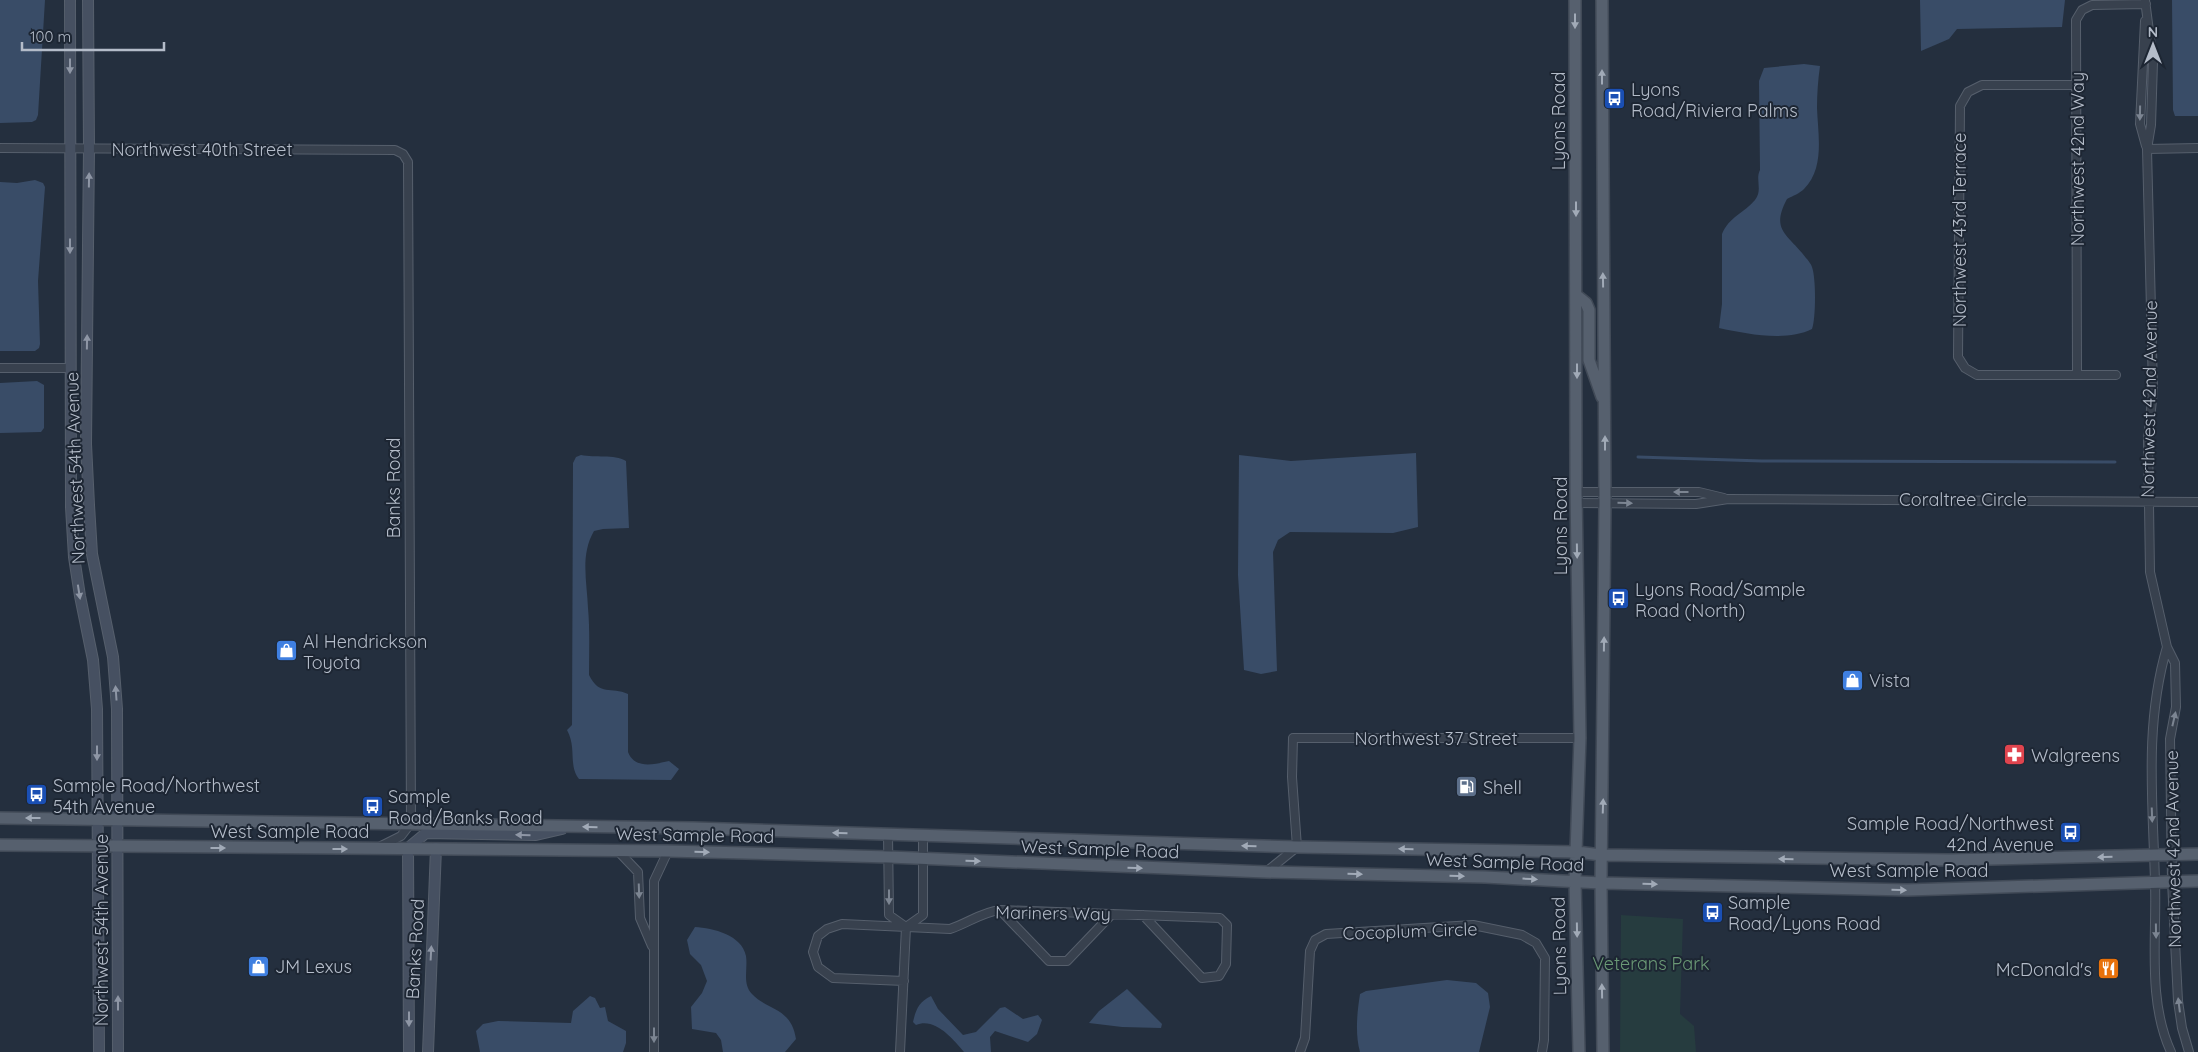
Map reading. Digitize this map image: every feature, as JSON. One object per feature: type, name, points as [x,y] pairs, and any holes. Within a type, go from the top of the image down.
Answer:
[{"type":"main road","name":"Lyons Road","points":[[1575,0],[1580,738],[1575,881],[1579,1052]]},
{"type":"main road","points":[[1602,0],[1605,406],[1601,855],[1603,1052]]},
{"type":"main road","points":[[1576,295],[1582,298],[1588,310],[1589,360],[1605,406]]},
{"type":"main road","name":"West Sample Road","points":[[0,818],[570,826],[1297,847],[1577,852],[1601,855],[1949,860],[2198,854]]},
{"type":"main road","name":"West Sample Road","points":[[0,845],[668,851],[1266,872],[1485,877],[1601,883],[1907,890],[2198,881]]},
{"type":"street","name":"Northwest 54th Avenue","points":[[70,0],[71,507],[74,558],[93,660],[97,709],[99,1052]]},
{"type":"street","name":"Northwest 54th Avenue","points":[[88,0],[89,148],[86,444],[92,554],[113,657],[117,709],[118,1052]]},
{"type":"street","name":"Northwest 42nd Way","points":[[2077,375],[2076,20],[2082,10],[2092,5],[2146,2]]},
{"type":"street","name":"Northwest 42nd Avenue","points":[[2146,2],[2140,124],[2147,149]]},
{"type":"street","name":"Northwest 42nd Avenue","points":[[2146,2],[2153,62],[2151,125],[2147,149],[2153,390],[2148,439],[2150,572],[2167,647],[2175,664],[2177,693],[2170,740],[2172,882],[2178,1000],[2182,1028],[2189,1052]]},
{"type":"street","name":"Northwest 43rd Terrace","points":[[2076,85],[1982,85],[1968,92],[1960,106],[1958,357],[1965,368],[1977,375],[2077,375]]},
{"type":"street","name":"Northwest 40th Street","points":[[0,148],[395,150],[403,154]]},
{"type":"street","points":[[2147,149],[2198,148]]},
{"type":"street","name":"Banks Road","points":[[403,154],[408,162],[411,823]]},
{"type":"street","points":[[0,368],[87,368]]},
{"type":"street","points":[[2077,375],[2116,375]]},
{"type":"street","name":"Coraltree Circle","points":[[1577,497],[1699,492],[1728,499]]},
{"type":"street","name":"Coraltree Circle","points":[[1605,497],[1696,504],[1728,499],[2005,499],[2198,502]]},
{"type":"street","name":"Northwest 42nd Avenue","points":[[2167,647],[2155,703],[2151,740],[2156,1000],[2162,1034],[2171,1052]]},
{"type":"street","name":"Northwest 37 Street","points":[[1297,847],[1292,777],[1293,738],[1580,738]]},
{"type":"street","points":[[374,849],[396,840],[411,823]]},
{"type":"street","points":[[408,848],[426,833],[536,835],[570,826]]},
{"type":"street","points":[[888,834],[889,915],[906,927]]},
{"type":"street","points":[[906,927],[923,915],[923,836]]},
{"type":"street","points":[[1266,872],[1297,847]]},
{"type":"street","name":"Banks Road","points":[[408,848],[409,1052]]},
{"type":"street","name":"Banks Road","points":[[428,1052],[436,848]]},
{"type":"street","points":[[618,850],[638,872],[640,918],[653,950]]},
{"type":"street","points":[[654,1052],[654,881],[668,851]]},
{"type":"street","points":[[1000,910],[1049,961],[1067,961],[1112,914]]},
{"type":"street","name":"Mariners Way","points":[[904,981],[833,978],[818,967],[813,952],[818,936],[827,929],[842,924],[950,929],[987,911],[1000,910],[1144,915],[1220,918],[1227,925],[1226,964],[1219,976],[1202,978],[1144,915]]},
{"type":"street","name":"Cocoplum Circle","points":[[1300,1052],[1305,1038],[1310,951],[1315,940],[1326,934],[1473,925],[1522,935],[1536,943],[1545,958],[1542,1052]]},
{"type":"street","points":[[900,1052],[906,927]]},
{"type":"green space","name":"Veterans Park","points":[[1621,915],[1683,919],[1680,1014],[1694,1026],[1696,1052],[1620,1052]]},
{"type":"water","points":[[0,0],[45,0],[38,115],[36,120],[32,122],[0,123]]},
{"type":"water","points":[[1920,0],[2065,0],[2062,27],[1957,29],[1949,39],[1921,51]]},
{"type":"water","points":[[2172,0],[2198,0],[2198,116],[2175,116],[2173,110]]},
{"type":"water","points":[[1804,64],[1820,66],[1817,103],[1818,161],[1811,181],[1804,189],[1787,199],[1780,218],[1783,232],[1812,267],[1815,298],[1812,329],[1790,335],[1766,336],[1719,328],[1722,304],[1722,234],[1729,223],[1755,200],[1759,188],[1759,81],[1764,68]]},
{"type":"water","points":[[35,180],[43,183],[45,187],[38,281],[40,344],[39,348],[35,351],[0,351],[0,182],[17,183]]},
{"type":"water","points":[[37,381],[44,385],[44,428],[41,432],[0,433],[0,383]]},
{"type":"water","points":[[1416,453],[1418,527],[1393,533],[1290,532],[1278,540],[1273,552],[1277,671],[1261,674],[1244,670],[1238,575],[1239,455],[1291,461]]},
{"type":"water","points":[[581,455],[610,457],[626,461],[629,528],[594,531],[587,550],[585,569],[589,625],[589,675],[593,682],[602,689],[628,694],[628,752],[631,758],[640,764],[669,761],[679,769],[671,780],[579,779],[574,768],[572,743],[567,730],[572,725],[573,463],[576,457]]},
{"type":"water","points":[[695,927],[718,931],[739,943],[746,956],[746,981],[749,990],[758,1000],[784,1015],[793,1029],[796,1039],[785,1052],[723,1052],[721,1040],[716,1033],[692,1029],[691,1007],[702,993],[707,981],[701,965],[690,954],[687,940]]},
{"type":"water","points":[[1447,980],[1476,983],[1488,993],[1490,1007],[1479,1052],[1360,1052],[1357,1038],[1357,1023],[1360,994],[1366,991]]},
{"type":"water","points":[[1127,989],[1162,1024],[1161,1028],[1122,1027],[1089,1023],[1099,1011]]},
{"type":"water","points":[[590,996],[595,998],[600,1008],[605,1007],[608,1021],[626,1031],[626,1043],[623,1052],[480,1052],[476,1031],[483,1024],[498,1021],[571,1023],[573,1011]]},
{"type":"water","points":[[931,996],[938,1009],[963,1035],[976,1032],[1000,1008],[1005,1007],[1023,1019],[1038,1015],[1042,1020],[1037,1034],[1028,1042],[995,1031],[990,1037],[991,1052],[964,1052],[949,1036],[937,1027],[923,1023],[916,1025],[913,1022],[919,1006]]},
{"type":"waterway","points":[[1638,457],[1762,461],[2115,462]]},
{"type":"place","name":"Lyons Road/Riviera Palms","points":[[1615,99]]},
{"type":"place","name":"Lyons Road/Sample Road (North)","points":[[1619,599]]},
{"type":"place","name":"Al Hendrickson Toyota","points":[[287,651]]},
{"type":"place","name":"Vista","points":[[1853,680]]},
{"type":"place","name":"Walgreens","points":[[2015,755]]},
{"type":"place","name":"Shell","points":[[1467,787]]},
{"type":"place","name":"Sample Road/Northwest 54th Avenue","points":[[37,795]]},
{"type":"place","name":"Sample Road/Banks Road","points":[[372,806]]},
{"type":"place","name":"Sample Road/Northwest 42nd Avenue","points":[[2070,833]]},
{"type":"place","name":"Sample Road/Lyons Road","points":[[1712,912]]},
{"type":"place","name":"JM Lexus","points":[[259,966]]},
{"type":"place","name":"McDonald's","points":[[2108,969]]}]
